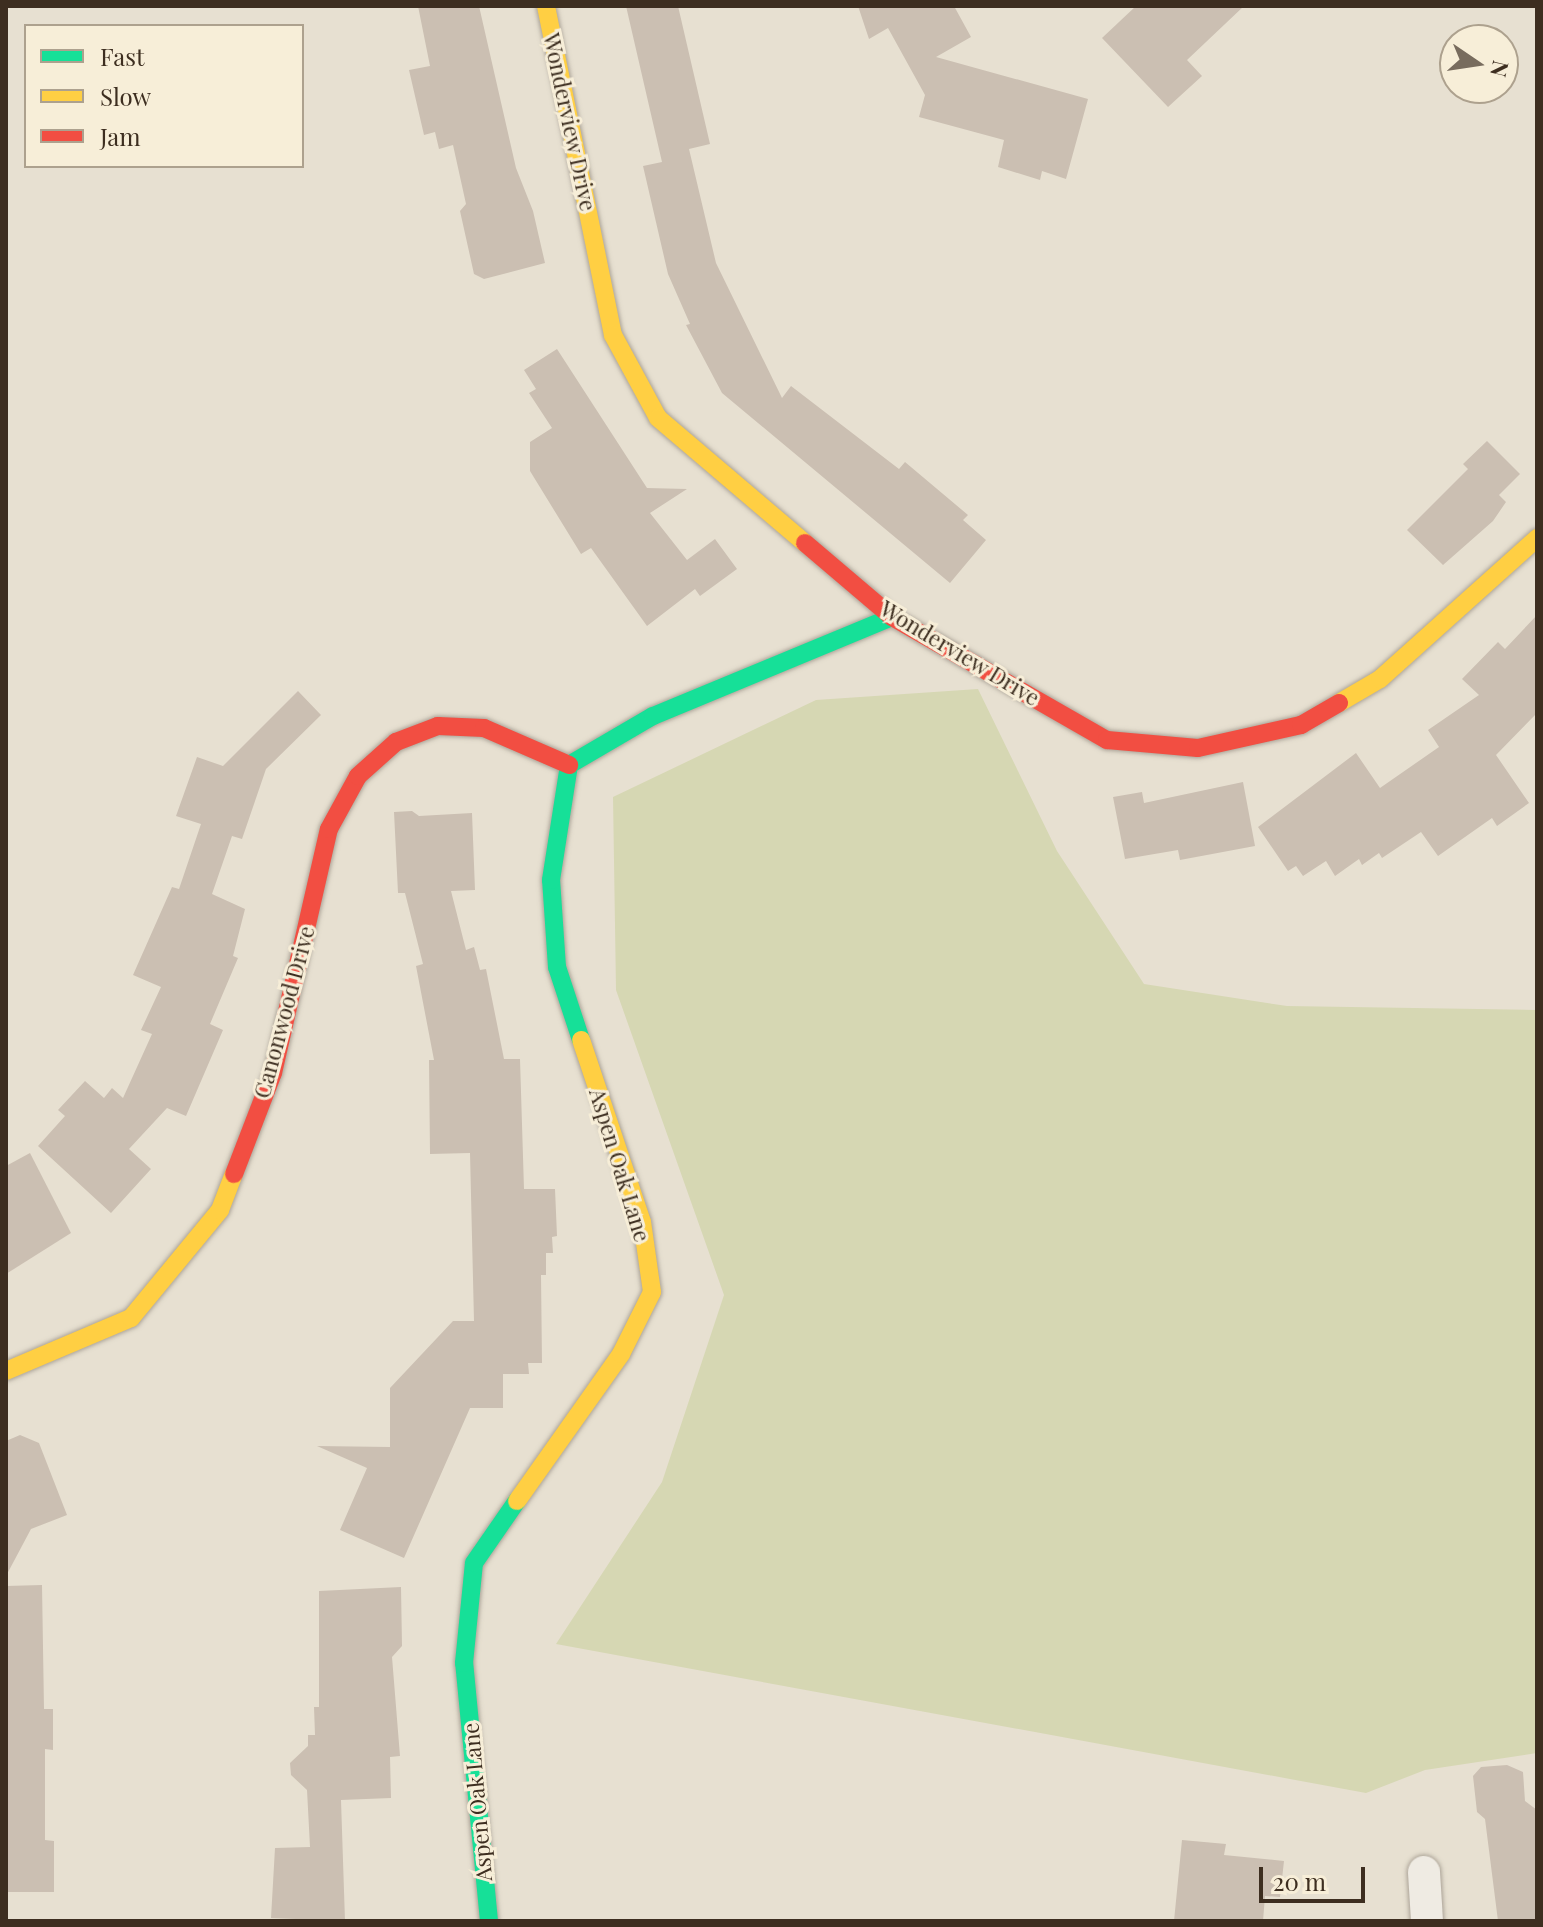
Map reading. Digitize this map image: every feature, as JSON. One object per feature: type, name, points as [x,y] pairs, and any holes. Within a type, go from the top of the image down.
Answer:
[{"type":"street","name":"Wonderview Drive","points":[[546,6],[613,335],[658,418],[892,617],[1107,740],[1198,748],[1301,725],[1380,679],[1537,538]]},
{"type":"street","points":[[569,765],[653,716],[892,617]]},
{"type":"street","name":"Canonwood Drive","points":[[6,1371],[131,1318],[220,1210],[273,1073],[329,829],[358,776],[396,742],[438,726],[484,728],[569,765]]},
{"type":"street","name":"Aspen Oak Lane","points":[[489,1921],[464,1663],[474,1563],[621,1354],[652,1292],[642,1222],[557,967],[551,880],[569,765]]},
{"type":"street","points":[[1424,1872],[1427,1921]]},
{"type":"green space","points":[[978,689],[1057,851],[1144,984],[1287,1006],[1537,1010],[1537,1753],[1425,1770],[1366,1793],[556,1644],[662,1482],[724,1295],[616,990],[613,797],[816,700]]},
{"type":"building","points":[[418,6],[479,6],[516,168],[533,211],[545,263],[484,279],[474,274],[460,211],[466,204],[453,145],[439,149],[435,132],[424,135],[409,70],[430,66]]},
{"type":"building","points":[[626,6],[678,6],[710,144],[689,149],[716,263],[782,398],[791,386],[899,469],[905,462],[968,515],[963,520],[986,540],[950,583],[722,393],[686,325],[690,324],[668,274],[643,166],[662,162]]},
{"type":"building","points":[[858,6],[954,6],[971,37],[936,57],[1088,99],[1066,179],[1042,171],[1040,180],[998,167],[1004,140],[919,117],[925,95],[888,28],[869,39]]},
{"type":"building","points":[[1136,6],[1244,6],[1187,60],[1202,76],[1168,107],[1102,38]]},
{"type":"building","points":[[557,349],[647,488],[687,489],[650,513],[687,560],[715,539],[737,569],[700,596],[695,589],[647,626],[591,548],[581,554],[530,471],[530,442],[552,428],[529,393],[536,389],[524,370]]},
{"type":"building","points":[[1487,441],[1520,474],[1499,495],[1506,502],[1493,521],[1443,565],[1407,530],[1468,469],[1463,464]]},
{"type":"building","points":[[1537,615],[1537,713],[1496,755],[1529,803],[1497,826],[1492,818],[1438,856],[1421,832],[1382,858],[1379,853],[1362,865],[1359,859],[1335,876],[1326,861],[1303,876],[1296,866],[1288,871],[1258,827],[1356,753],[1380,788],[1439,747],[1428,730],[1479,695],[1462,679],[1498,642],[1505,649]]},
{"type":"building","points":[[298,691],[321,715],[266,769],[242,839],[232,836],[212,894],[245,909],[233,956],[238,958],[210,1024],[223,1030],[186,1116],[167,1108],[129,1149],[151,1169],[111,1213],[38,1146],[65,1116],[58,1110],[85,1081],[104,1098],[112,1088],[123,1098],[152,1034],[141,1030],[161,987],[133,975],[172,887],[179,889],[201,824],[176,816],[197,757],[223,766]]},
{"type":"building","points":[[1243,782],[1255,846],[1180,860],[1178,850],[1125,859],[1113,797],[1142,792],[1144,803]]},
{"type":"building","points":[[412,811],[419,816],[472,813],[475,890],[451,891],[466,950],[474,947],[480,970],[486,969],[504,1059],[520,1059],[524,1189],[555,1189],[557,1236],[552,1237],[553,1253],[546,1253],[546,1275],[541,1275],[542,1363],[528,1363],[529,1374],[503,1374],[503,1408],[470,1408],[404,1558],[340,1530],[367,1468],[317,1446],[390,1447],[390,1388],[453,1321],[474,1321],[470,1153],[430,1154],[429,1060],[434,1060],[416,966],[423,964],[405,893],[398,893],[394,812]]},
{"type":"building","points":[[30,1153],[71,1233],[6,1274],[6,1166]]},
{"type":"building","points":[[20,1435],[39,1443],[67,1515],[31,1529],[6,1576],[6,1441]]},
{"type":"building","points":[[42,1585],[44,1709],[53,1709],[53,1750],[45,1749],[45,1840],[54,1841],[54,1892],[6,1892],[6,1586]]},
{"type":"building","points":[[401,1587],[402,1646],[392,1657],[400,1756],[390,1757],[391,1798],[341,1800],[345,1921],[271,1918],[275,1848],[310,1847],[307,1790],[291,1775],[290,1763],[308,1746],[308,1735],[315,1735],[314,1707],[319,1707],[319,1591]]},
{"type":"building","points":[[1507,1765],[1523,1772],[1525,1801],[1537,1810],[1537,1921],[1498,1921],[1485,1819],[1477,1812],[1473,1776],[1481,1767]]},
{"type":"building","points":[[1182,1840],[1226,1844],[1224,1855],[1284,1861],[1280,1897],[1265,1896],[1263,1921],[1174,1921]]},
{"type":"traffic: fast","points":[[581,1040],[557,967],[551,880],[569,765],[653,716],[892,617]]},
{"type":"traffic: fast","points":[[489,1921],[464,1663],[474,1563],[517,1501]]},
{"type":"traffic: slow","points":[[546,6],[613,335],[658,418],[805,543]]},
{"type":"traffic: slow","points":[[1339,703],[1380,679],[1537,538]]},
{"type":"traffic: slow","points":[[517,1501],[621,1354],[652,1292],[642,1222],[581,1040]]},
{"type":"traffic: slow","points":[[6,1371],[131,1318],[220,1210],[234,1174]]},
{"type":"traffic: jam","points":[[805,543],[892,617],[1107,740],[1198,748],[1301,725],[1339,703]]},
{"type":"traffic: jam","points":[[234,1174],[273,1073],[329,829],[358,776],[396,742],[438,726],[484,728],[569,765]]}]
